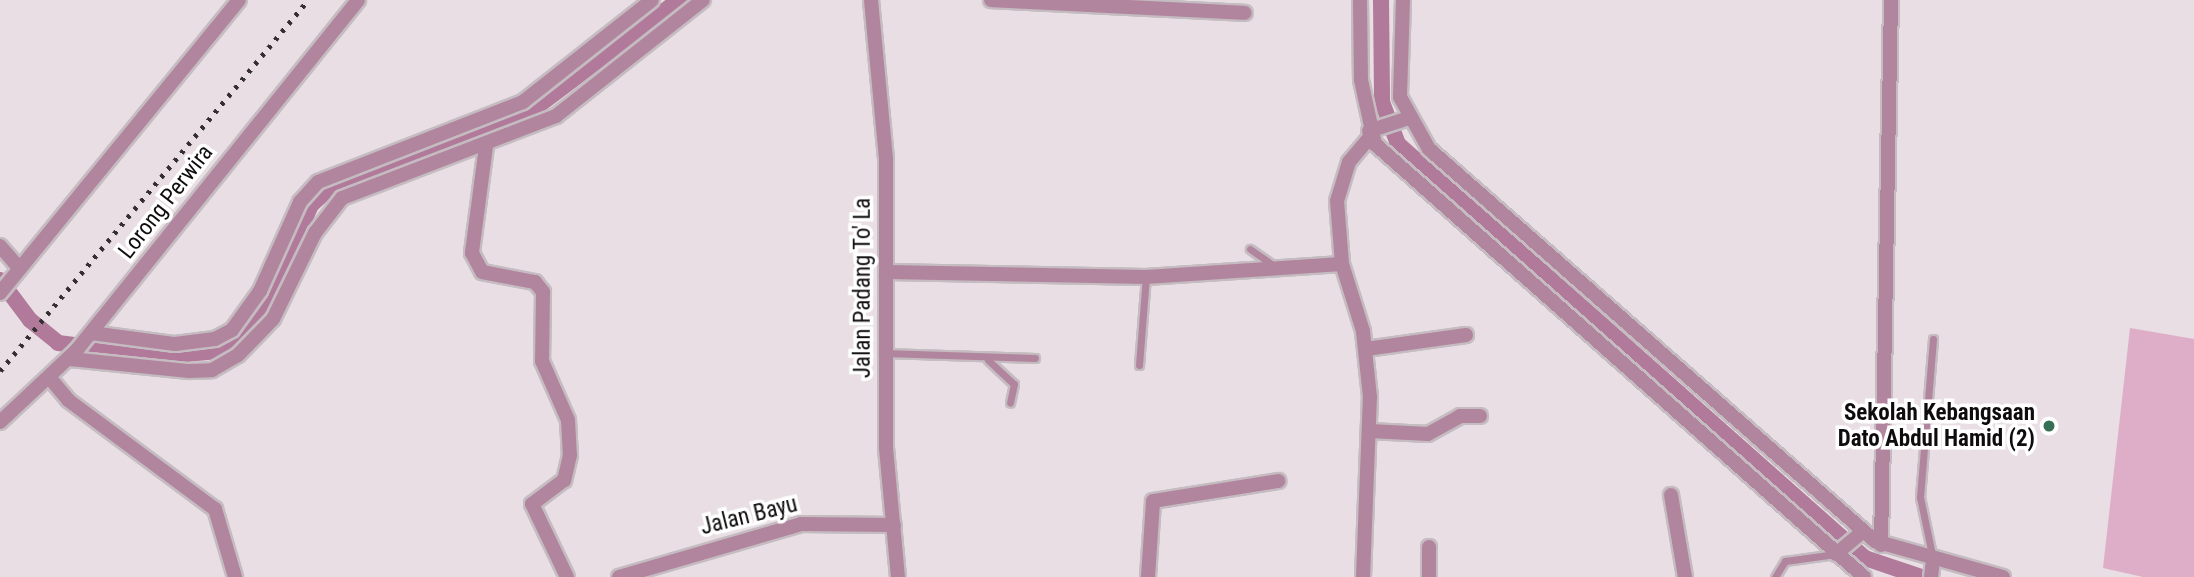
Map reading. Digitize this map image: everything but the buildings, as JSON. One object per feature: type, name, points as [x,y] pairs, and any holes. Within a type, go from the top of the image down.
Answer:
[{"type":"street","points":[[0,293],[239,0]]},
{"type":"street","name":"Lorong Perwira","points":[[0,422],[73,355],[358,0]]},
{"type":"street","points":[[89,335],[175,344],[215,340],[232,330],[260,290],[300,202],[318,183],[523,102],[652,0]]},
{"type":"street","points":[[73,355],[212,370],[266,329],[315,233],[342,198],[388,176],[486,146],[556,116],[703,0]]},
{"type":"street","name":"Jalan Padang To' La","points":[[871,0],[883,113],[888,272],[885,353],[898,577]]},
{"type":"street","points":[[991,0],[1245,13]]},
{"type":"street","points":[[1360,0],[1360,80],[1371,133],[1864,577]]},
{"type":"street","points":[[1403,0],[1399,81],[1404,120],[1435,154],[1860,534],[1932,567],[2003,577]]},
{"type":"street","points":[[1881,545],[1891,0]]},
{"type":"street","points":[[1363,577],[1370,431],[1366,349],[1342,264],[1341,180],[1371,133],[1404,120]]},
{"type":"street","points":[[486,146],[472,253],[482,272],[535,282],[543,292],[542,361],[568,420],[570,455],[564,480],[532,504],[567,577]]},
{"type":"street","points":[[0,246],[17,272]]},
{"type":"street","points":[[888,272],[1146,277],[1342,264]]},
{"type":"street","points":[[1366,349],[1466,335]]},
{"type":"street","points":[[50,377],[68,400],[215,509],[234,577]]},
{"type":"street","points":[[1370,431],[1428,435],[1460,416],[1480,416]]},
{"type":"street","points":[[1148,577],[1153,501],[1278,481]]},
{"type":"street","points":[[1671,495],[1685,577]]},
{"type":"street","name":"Jalan Bayu","points":[[619,577],[782,528],[894,525]]},
{"type":"street","points":[[1839,552],[1860,534]]},
{"type":"street","points":[[1429,547],[1429,577]]},
{"type":"lane","points":[[1251,249],[1277,268]]},
{"type":"lane","points":[[1139,365],[1146,277]]},
{"type":"lane","points":[[1932,567],[1920,498],[1933,339]]},
{"type":"lane","points":[[885,353],[988,359],[1035,358]]},
{"type":"lane","points":[[988,359],[1014,384],[1010,402]]},
{"type":"lane","points":[[1775,577],[1785,561],[1839,552]]},
{"type":"shaded area","points":[[2130,328],[2194,339],[2194,577],[2143,577],[2103,568]]},
{"type":"waterway","points":[[0,280],[30,320],[58,343],[163,356],[219,351],[269,303],[311,205],[333,185],[519,120],[679,0]]},
{"type":"waterway","points":[[1381,0],[1382,102],[1398,144],[1865,558],[1921,577]]},
{"type":"railway","points":[[0,371],[308,0]]},
{"type":"place","name":"Sekolah Kebangsaan Dato Abdul Hamid (2)","points":[[2049,426]]}]
